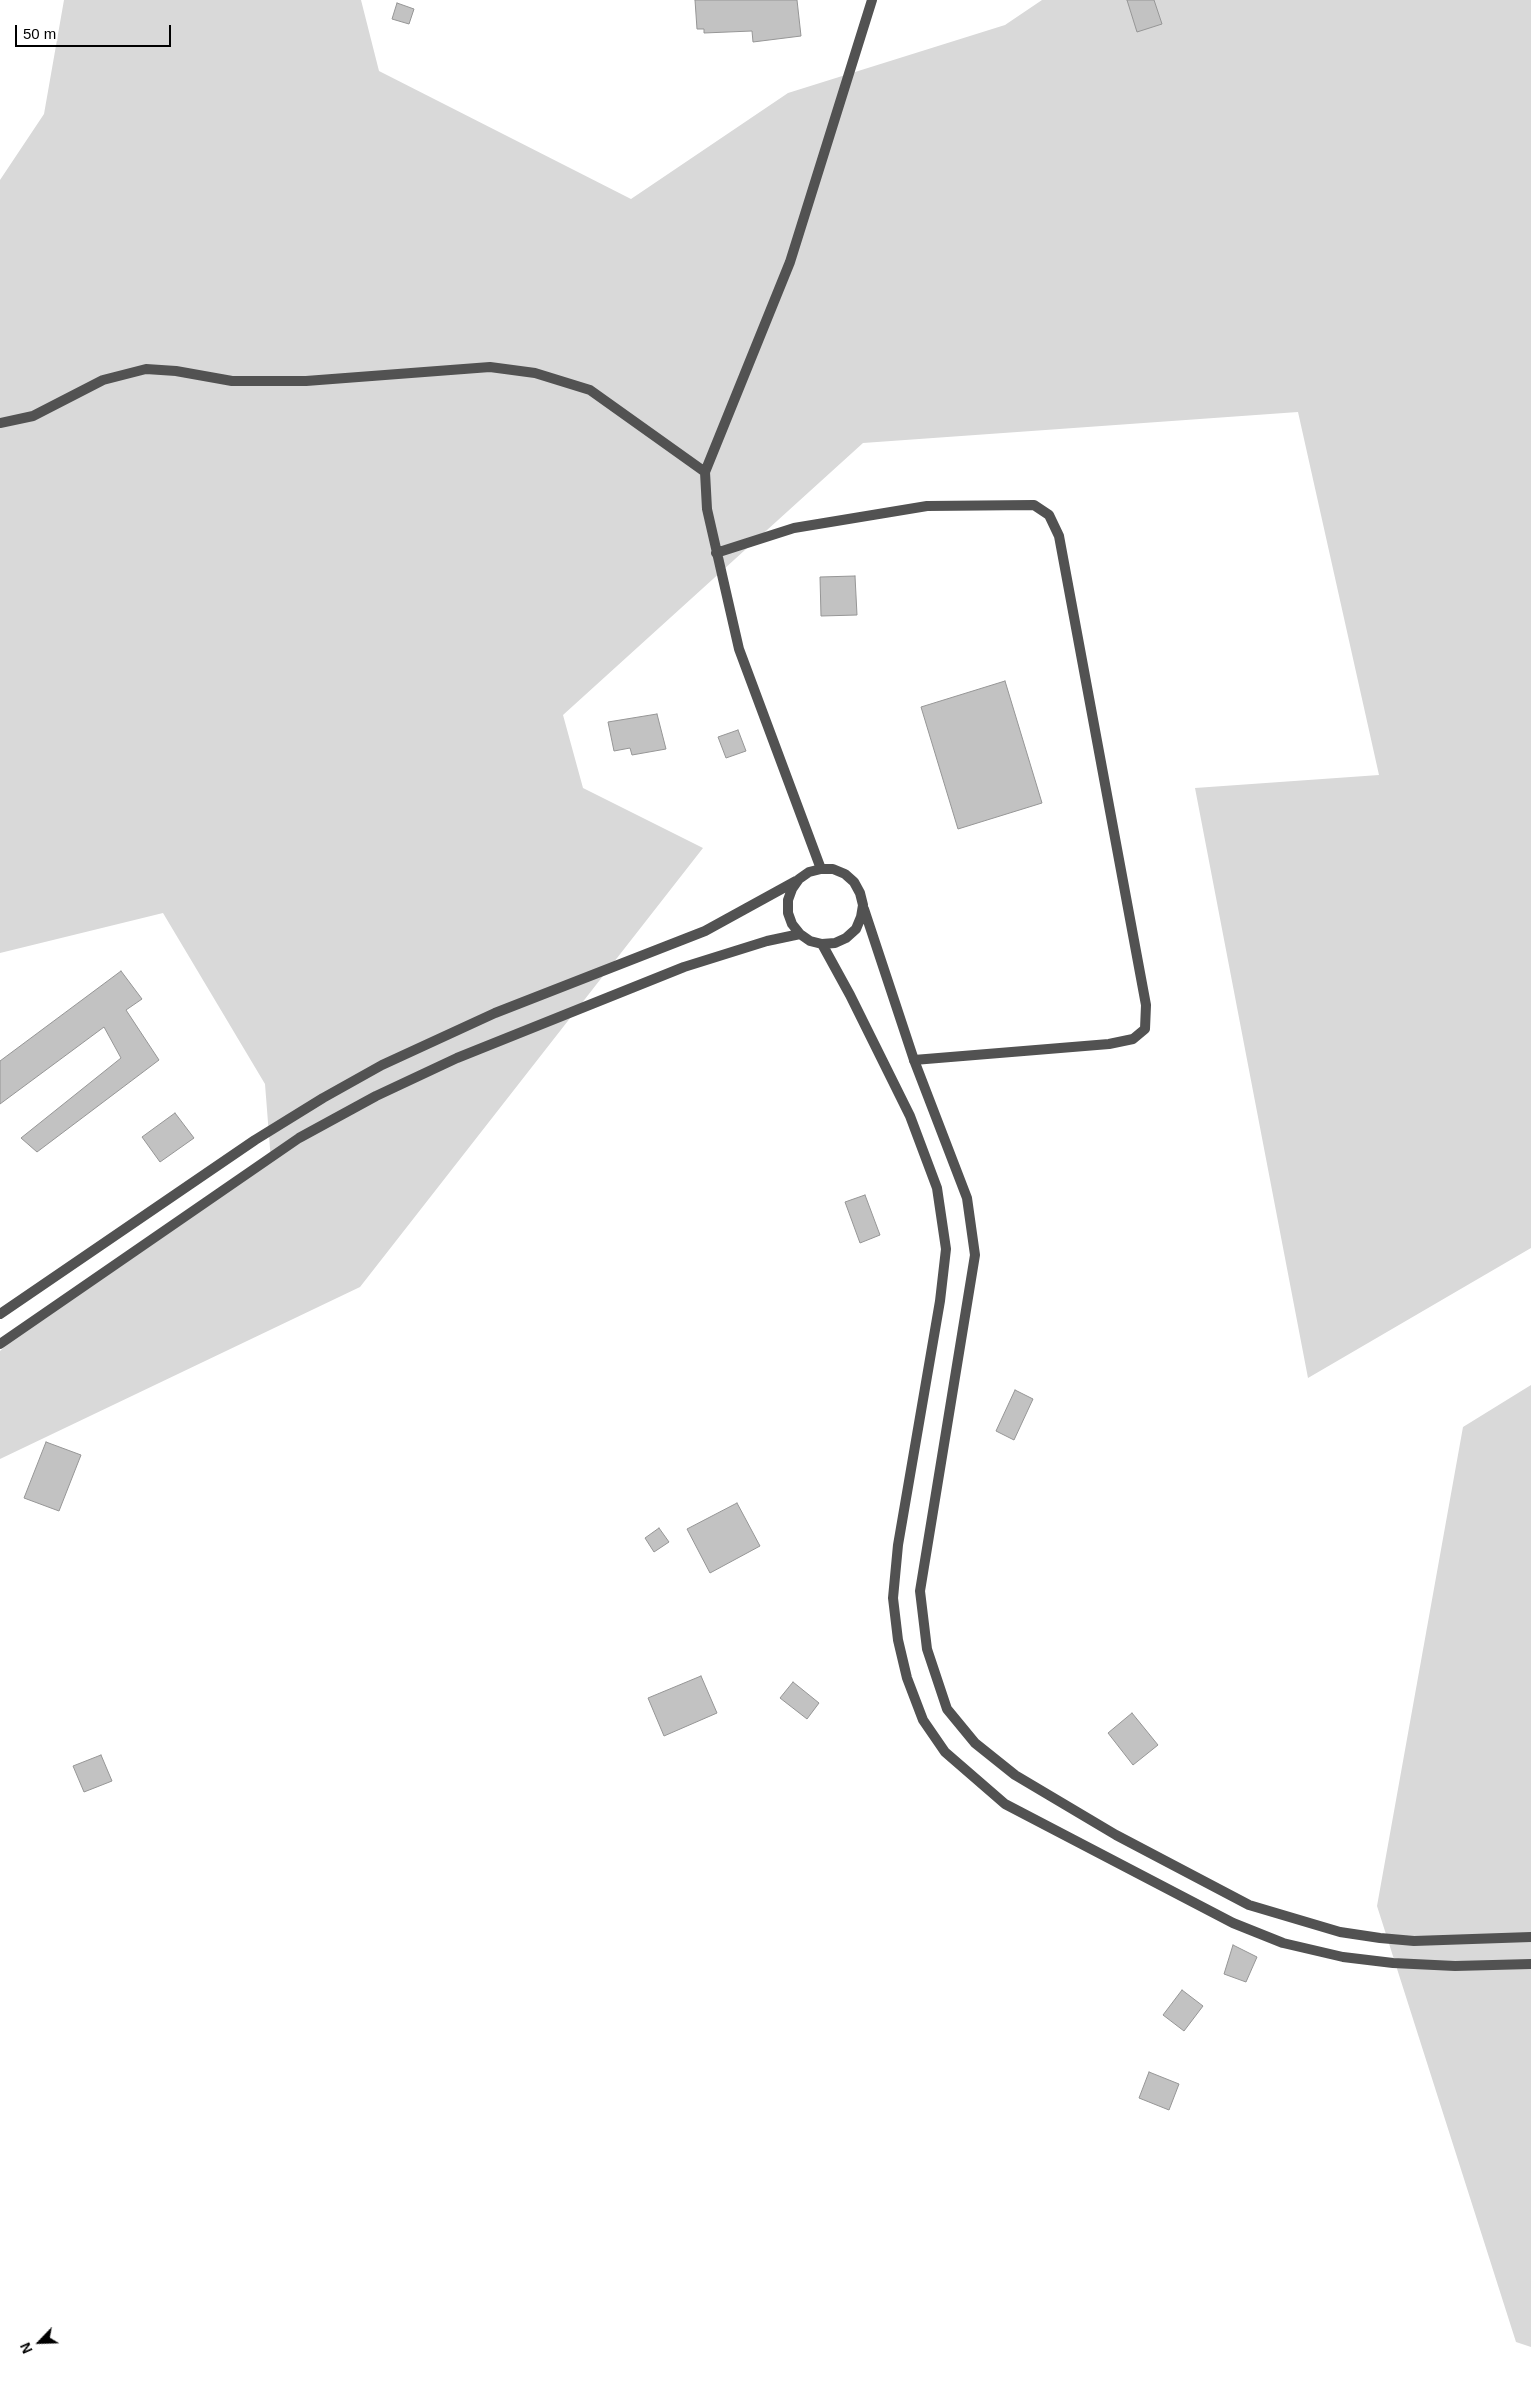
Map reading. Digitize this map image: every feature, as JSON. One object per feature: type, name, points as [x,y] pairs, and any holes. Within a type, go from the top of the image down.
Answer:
[{"type":"street","points":[[821,869],[739,649],[707,509],[706,472],[790,262],[872,0]]},
{"type":"street","points":[[0,423],[33,416],[104,380],[146,369],[176,371],[232,381],[306,381],[490,367],[535,373],[590,390],[706,472]]},
{"type":"street","points":[[716,553],[794,528],[928,506],[1034,505],[1049,515],[1059,536],[1146,1005],[1145,1030],[1133,1039],[1109,1044],[914,1060]]},
{"type":"street","points":[[0,1314],[255,1140],[323,1098],[382,1065],[495,1013],[705,931],[809,872],[833,869],[845,874],[854,882],[860,893],[914,1060],[967,1198],[975,1255],[920,1591],[927,1649],[947,1708],[975,1743],[1015,1775],[1116,1835],[1249,1905],[1340,1932],[1380,1938],[1414,1941],[1531,1937]]},
{"type":"street","points":[[799,879],[792,889],[788,900],[788,913],[792,924],[800,934],[810,941],[822,944],[835,943],[846,938],[858,923],[863,905]]},
{"type":"street","points":[[0,1344],[300,1138],[376,1096],[457,1058],[684,967],[767,941],[800,934]]},
{"type":"street","points":[[822,944],[850,995],[910,1116],[937,1188],[946,1249],[941,1292],[898,1545],[893,1598],[898,1640],[907,1678],[922,1720],[945,1752],[1005,1804],[1215,1914],[1283,1943],[1344,1956],[1393,1963],[1455,1966],[1531,1964]]},
{"type":"shaded area","points":[[64,0],[361,0],[379,71],[631,199],[788,93],[1005,25],[1042,0],[1531,0],[1531,1248],[1308,1378],[1195,788],[1379,775],[1298,412],[863,443],[563,715],[583,788],[703,848],[360,1287],[0,1459],[0,1351],[47,1309],[271,1161],[265,1084],[163,913],[0,953],[0,180],[44,114]]},
{"type":"shaded area","points":[[1531,1385],[1531,2347],[1516,2342],[1377,1906],[1463,1427]]},
{"type":"building","points":[[695,0],[797,0],[801,36],[753,42],[752,31],[704,33],[704,29],[697,29]]},
{"type":"building","points":[[1127,0],[1154,0],[1162,24],[1137,32]]},
{"type":"building","points":[[397,3],[414,9],[409,24],[392,19]]},
{"type":"building","points":[[855,576],[857,615],[821,616],[820,577]]},
{"type":"building","points":[[1005,681],[1042,803],[958,829],[921,707]]},
{"type":"building","points":[[657,714],[666,749],[632,755],[630,748],[614,751],[608,722]]},
{"type":"building","points":[[738,730],[746,751],[726,758],[718,737]]},
{"type":"building","points":[[121,971],[142,999],[126,1010],[159,1060],[37,1152],[21,1138],[121,1058],[104,1027],[0,1104],[0,1061]]},
{"type":"building","points":[[175,1113],[194,1138],[160,1162],[142,1137]]},
{"type":"building","points":[[865,1195],[880,1235],[860,1243],[845,1202]]},
{"type":"building","points":[[1015,1390],[1033,1399],[1014,1440],[996,1431]]},
{"type":"building","points":[[46,1442],[81,1455],[59,1511],[24,1498]]},
{"type":"building","points":[[737,1503],[760,1546],[710,1573],[687,1529]]},
{"type":"building","points":[[659,1528],[669,1542],[654,1552],[645,1538]]},
{"type":"building","points":[[701,1676],[717,1713],[664,1736],[648,1698]]},
{"type":"building","points":[[793,1682],[819,1703],[807,1719],[780,1698]]},
{"type":"building","points":[[1132,1713],[1158,1745],[1133,1765],[1108,1733]]},
{"type":"building","points":[[101,1755],[112,1781],[84,1792],[73,1766]]},
{"type":"building","points":[[1233,1945],[1257,1957],[1246,1982],[1224,1974]]},
{"type":"building","points":[[1182,1990],[1203,2006],[1184,2031],[1163,2015]]},
{"type":"building","points":[[1149,2072],[1179,2084],[1169,2110],[1139,2098]]}]
